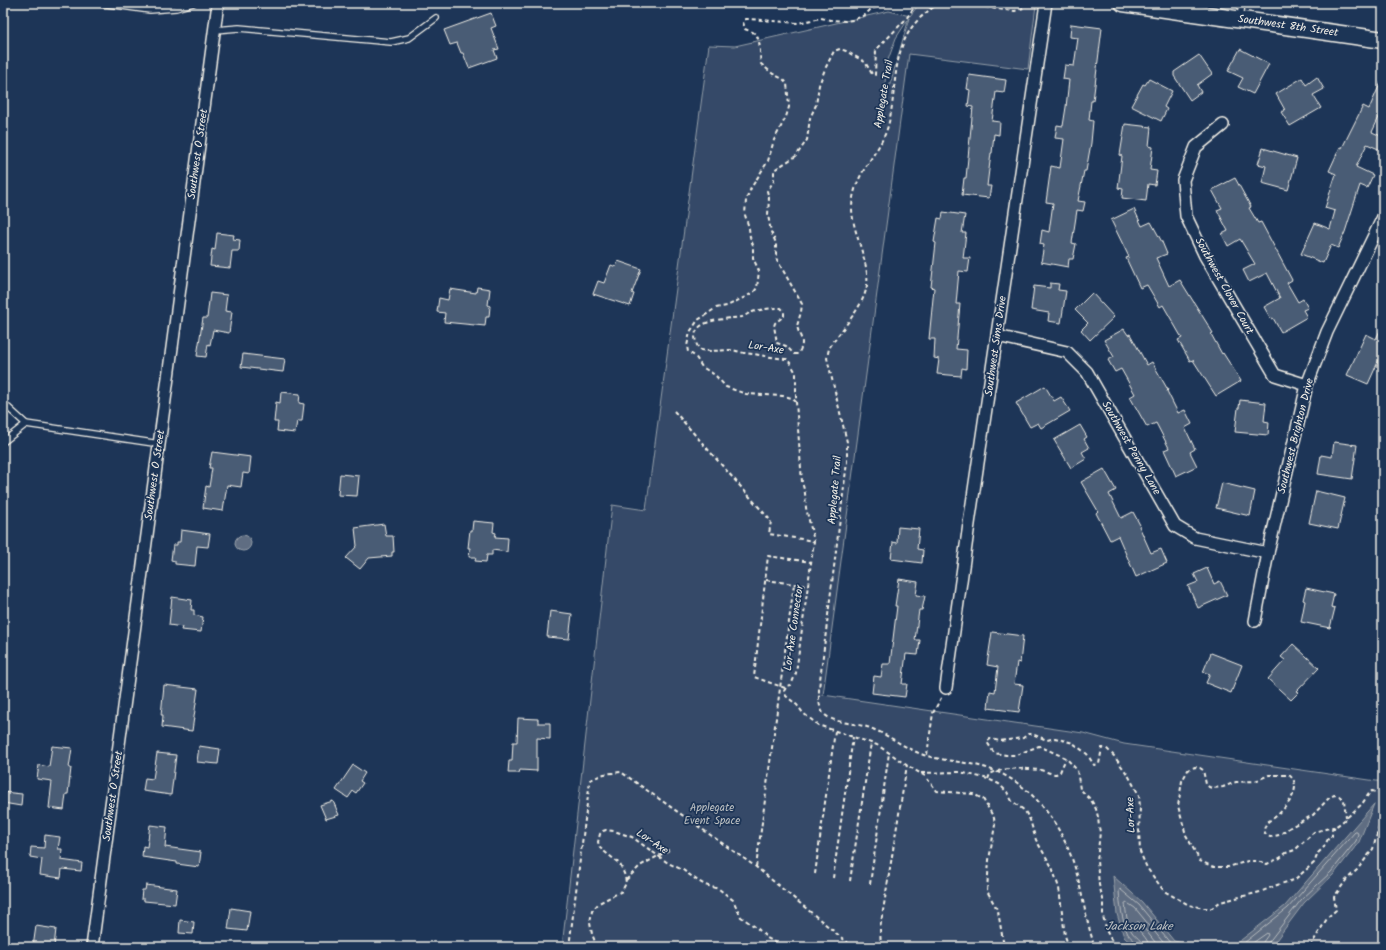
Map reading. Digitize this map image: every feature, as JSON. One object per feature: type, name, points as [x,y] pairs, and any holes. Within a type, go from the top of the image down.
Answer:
[{"type":"street","name":"Southwest O Street","points":[[92,947],[218,3]]},
{"type":"street","name":"Southwest Sims Drive","points":[[946,688],[1046,3]]},
{"type":"street","name":"Southwest 8th Street","points":[[1123,3],[1383,40]]},
{"type":"street","name":"Southwest 8th Street","points":[[1358,36],[1383,33]]},
{"type":"street","name":"Southwest Clover Court","points":[[1223,126],[1196,147],[1183,180],[1186,216],[1205,256],[1275,375],[1308,385]]},
{"type":"street","name":"Southwest Brighton Drive","points":[[1255,621],[1268,553],[1308,385],[1327,332],[1383,217]]},
{"type":"street","name":"Southwest Penny Lane","points":[[997,336],[1067,352],[1087,372],[1175,526],[1195,538],[1268,553]]},
{"type":"lane","points":[[100,3],[150,10],[176,8],[193,3]]},
{"type":"lane","points":[[1240,19],[1242,3]]},
{"type":"lane","points":[[215,30],[239,28],[391,42],[409,38],[436,18]]},
{"type":"lane","points":[[3,403],[26,424],[160,444]]},
{"type":"lane","points":[[3,442],[26,424]]},
{"type":"path","points":[[796,402],[792,398],[783,396],[746,394],[726,387],[715,375],[702,366],[695,356],[688,352],[687,346],[690,332],[698,320],[716,308],[727,306],[753,293],[757,288],[759,271],[753,258],[753,245],[745,215],[746,200],[751,188],[768,161],[774,140],[786,117],[789,107],[787,83],[761,64],[757,36],[754,32],[745,29],[743,22],[750,19],[798,23],[821,18],[845,22],[865,15],[870,9],[877,7],[880,3]]},
{"type":"path","name":"Lor-Axe","points":[[796,402],[796,372],[786,359],[732,350],[701,350],[696,344],[695,334],[699,327],[707,322],[744,317],[751,312],[770,308],[781,308],[784,311],[784,316],[774,323],[778,343],[786,346],[794,354],[798,354],[803,344],[801,334],[797,326],[802,304],[776,258],[776,243],[771,232],[768,215],[769,198],[767,190],[774,181],[774,170],[796,156],[807,140],[810,118],[816,105],[819,85],[834,51],[840,49],[846,51],[865,62],[872,74],[875,75],[876,50],[906,19],[917,3]]},
{"type":"path","points":[[925,3],[932,9]]},
{"type":"path","name":"Applegate Trail","points":[[1028,3],[1023,8],[1015,11],[956,3],[940,4],[915,24],[904,41],[898,59],[888,126],[881,142],[866,164],[856,186],[852,208],[855,230],[866,272],[867,286],[860,304],[830,348],[827,358],[847,442],[847,462],[819,688],[819,705],[825,715],[836,720],[882,732],[927,756],[973,764],[996,771],[1024,788],[1040,804],[1056,825],[1069,849],[1076,871],[1089,930],[1095,947]]},
{"type":"path","name":"Lor-Axe Connector","points":[[785,688],[791,685],[796,673],[814,541],[806,508],[805,493],[802,482],[796,402]]},
{"type":"path","points":[[674,411],[771,521],[770,534],[814,541]]},
{"type":"path","points":[[811,562],[768,556],[754,677],[785,688],[784,691],[786,696],[818,725],[871,743],[925,776],[937,791],[973,794],[983,799],[994,818],[995,825],[987,876],[987,891],[998,911],[1004,947]]},
{"type":"path","points":[[766,580],[808,586]]},
{"type":"path","points":[[756,867],[794,584]]},
{"type":"path","points":[[927,756],[933,713],[946,688]]},
{"type":"path","points":[[815,874],[835,731]]},
{"type":"path","name":"Lor-Axe","points":[[1116,947],[1107,932],[1103,916],[1103,899],[1098,885],[1097,862],[1100,832],[1098,817],[1091,800],[1080,789],[1077,770],[1066,758],[1039,746],[1016,755],[1006,756],[994,753],[988,740],[1000,741],[1023,738],[1028,734],[1032,734],[1047,740],[1055,738],[1073,743],[1087,754],[1094,766],[1099,764],[1102,748],[1106,748],[1128,775],[1139,795],[1140,852],[1147,868],[1164,890],[1171,895],[1189,905],[1204,908],[1212,908],[1220,902],[1260,892],[1294,880],[1314,863],[1318,853],[1332,836],[1332,830],[1362,804],[1370,792],[1372,791],[1383,794]]},
{"type":"path","points":[[833,878],[853,736]]},
{"type":"path","points":[[850,881],[871,743]]},
{"type":"path","points":[[870,884],[889,753]]},
{"type":"path","points":[[988,779],[990,774],[996,771],[1008,769],[1039,770],[1056,774],[1060,772],[1066,758]]},
{"type":"path","points":[[881,947],[880,929],[907,765]]},
{"type":"path","points":[[1335,828],[1333,827],[1314,832],[1295,850],[1286,853],[1280,858],[1267,864],[1257,861],[1248,861],[1228,867],[1212,867],[1200,861],[1186,835],[1178,809],[1182,781],[1188,770],[1195,767],[1203,770],[1206,784],[1209,788],[1223,787],[1236,782],[1255,781],[1269,775],[1288,775],[1293,780],[1293,795],[1290,801],[1274,819],[1268,820],[1266,823],[1264,832],[1270,837],[1279,835],[1313,815],[1325,801],[1334,795],[1339,796],[1344,800],[1346,818]]},
{"type":"path","points":[[569,947],[590,780],[604,774],[621,772],[756,867],[852,947]]},
{"type":"path","points":[[919,773],[960,772],[988,779],[999,784],[1007,792],[1012,801],[1025,811],[1030,820],[1036,840],[1046,855],[1059,888],[1065,936],[1069,947]]},
{"type":"path","points":[[1310,947],[1328,917],[1336,910],[1334,897],[1347,879],[1357,870],[1373,849],[1379,827],[1383,819]]},
{"type":"path","name":"Lor-Axe","points":[[626,880],[620,864],[600,848],[598,842],[600,834],[603,831],[614,831],[632,837],[698,881],[726,893],[733,900],[741,917],[757,928],[767,938],[784,947]]},
{"type":"path","points":[[598,947],[592,934],[590,923],[592,912],[600,904],[622,891],[626,880],[640,866],[669,850]]},
{"type":"green space","name":"Applegate Event Space","points":[[920,3],[1025,3],[1036,5],[1028,69],[909,54],[823,695],[1083,733],[1124,744],[1383,782],[1383,947],[562,947],[612,505],[646,510],[709,45],[735,46],[889,11],[910,16]],"holes":[[[909,18],[880,119],[888,60],[896,38]]]},
{"type":"water","points":[[240,535],[246,535],[251,540],[249,549],[246,551],[240,551],[235,546],[235,540]]},
{"type":"water","points":[[1374,804],[1359,842],[1334,874],[1304,903],[1271,947],[1232,947],[1285,906]]},
{"type":"water","name":"Jackson Lake","points":[[1113,876],[1142,902],[1174,941],[1203,947],[1135,947],[1124,937],[1117,914]]},
{"type":"building","points":[[491,13],[496,26],[491,28],[499,49],[494,50],[497,58],[469,68],[457,43],[450,45],[444,30]]},
{"type":"building","points":[[1071,24],[1102,28],[1093,101],[1091,101],[1089,120],[1093,121],[1091,143],[1086,171],[1084,171],[1078,201],[1085,202],[1083,211],[1077,210],[1072,243],[1076,244],[1073,259],[1069,259],[1068,267],[1041,262],[1044,245],[1040,244],[1042,230],[1049,232],[1053,203],[1046,202],[1051,166],[1060,168],[1064,139],[1055,138],[1057,125],[1063,126],[1069,80],[1063,79],[1065,65],[1074,66],[1078,38],[1070,37]]},
{"type":"building","points":[[1240,49],[1269,64],[1253,94],[1238,87],[1243,78],[1228,71]]},
{"type":"building","points":[[1199,55],[1212,74],[1197,85],[1201,92],[1190,100],[1174,76],[1174,72]]},
{"type":"building","points":[[969,75],[1006,80],[1004,93],[996,92],[992,121],[1000,122],[999,135],[994,134],[991,153],[987,186],[991,186],[989,198],[962,195],[964,178],[966,178],[973,107],[968,106],[970,90],[967,89]]},
{"type":"building","points":[[1317,77],[1324,89],[1313,95],[1321,108],[1290,126],[1281,112],[1285,110],[1276,94],[1302,78],[1306,85]]},
{"type":"building","points":[[1383,77],[1383,109],[1372,132],[1383,137],[1383,151],[1367,144],[1356,167],[1373,175],[1367,188],[1360,185],[1345,232],[1338,248],[1331,245],[1323,263],[1301,254],[1315,223],[1330,229],[1335,211],[1325,208],[1336,174],[1329,171],[1340,147],[1342,148],[1363,106],[1369,109]]},
{"type":"building","points":[[1149,79],[1172,91],[1164,107],[1167,109],[1161,121],[1131,106],[1143,84],[1145,85]]},
{"type":"building","points":[[1125,124],[1151,127],[1149,146],[1153,147],[1150,170],[1157,171],[1155,185],[1148,184],[1146,201],[1122,198],[1123,189],[1118,188],[1122,156],[1120,155]]},
{"type":"building","points":[[1263,148],[1297,158],[1288,190],[1262,183],[1266,166],[1258,164]]},
{"type":"building","points":[[1235,178],[1251,207],[1249,208],[1258,223],[1261,222],[1292,280],[1287,283],[1298,302],[1303,299],[1308,308],[1303,310],[1307,317],[1281,332],[1273,318],[1271,319],[1264,307],[1280,298],[1267,273],[1249,282],[1243,270],[1255,264],[1240,239],[1228,246],[1222,234],[1228,231],[1217,210],[1222,208],[1212,190]]},
{"type":"building","points":[[1134,209],[1142,226],[1151,222],[1162,242],[1167,254],[1156,258],[1169,286],[1180,280],[1213,333],[1211,334],[1222,354],[1223,353],[1241,381],[1216,396],[1193,360],[1190,361],[1178,340],[1182,338],[1163,305],[1160,307],[1147,285],[1140,288],[1126,258],[1129,257],[1111,220]]},
{"type":"building","points":[[943,212],[965,215],[962,233],[966,233],[963,258],[970,258],[968,272],[959,271],[956,304],[960,304],[956,349],[967,350],[966,369],[962,368],[961,376],[937,374],[939,359],[934,358],[935,339],[929,339],[934,288],[931,287],[936,243],[934,242],[938,218],[942,219]]},
{"type":"building","points":[[217,233],[234,235],[233,239],[240,240],[239,251],[232,251],[230,268],[210,266],[212,249],[215,250]]},
{"type":"building","points":[[618,261],[641,269],[632,293],[634,294],[630,306],[593,294],[598,281],[604,283],[611,265],[616,267]]},
{"type":"building","points":[[1050,283],[1059,284],[1058,290],[1066,291],[1061,323],[1048,321],[1049,313],[1031,310],[1034,286],[1050,288]]},
{"type":"building","points":[[477,287],[490,289],[488,305],[490,306],[489,317],[486,317],[485,326],[444,322],[445,313],[437,312],[439,298],[448,300],[450,289],[476,293]]},
{"type":"building","points":[[210,293],[227,295],[225,311],[232,312],[229,333],[213,330],[210,345],[208,344],[206,357],[197,356],[203,318],[207,318]]},
{"type":"building","points":[[1092,293],[1114,317],[1090,340],[1081,330],[1088,323],[1075,310]]},
{"type":"building","points":[[1383,324],[1383,351],[1368,384],[1347,375],[1366,334],[1376,339]]},
{"type":"building","points":[[1124,329],[1128,335],[1130,334],[1147,365],[1152,362],[1168,390],[1167,391],[1178,413],[1185,410],[1192,424],[1185,428],[1195,449],[1190,452],[1197,466],[1176,476],[1164,450],[1169,448],[1156,423],[1147,427],[1130,397],[1135,394],[1121,369],[1115,372],[1108,360],[1114,357],[1104,340]]},
{"type":"building","points":[[243,354],[285,359],[283,372],[241,367]]},
{"type":"building","points":[[1045,386],[1054,401],[1061,397],[1070,411],[1041,428],[1038,423],[1030,427],[1016,403]]},
{"type":"building","points":[[281,392],[300,394],[299,403],[304,404],[302,421],[297,421],[295,433],[277,431],[278,422],[274,422],[276,402],[280,403]]},
{"type":"building","points":[[1240,400],[1266,403],[1264,421],[1269,422],[1268,435],[1235,432]]},
{"type":"building","points":[[1080,425],[1087,437],[1084,439],[1089,448],[1082,452],[1086,459],[1071,468],[1054,440]]},
{"type":"building","points":[[1334,442],[1357,445],[1352,479],[1318,474],[1321,455],[1332,457]]},
{"type":"building","points":[[212,452],[251,457],[249,474],[243,473],[241,487],[227,485],[223,511],[203,508],[206,486],[209,487],[212,468],[209,468]]},
{"type":"building","points":[[1104,469],[1116,490],[1109,494],[1121,518],[1133,512],[1151,553],[1161,549],[1167,563],[1136,577],[1118,536],[1110,540],[1096,513],[1098,511],[1081,482]]},
{"type":"building","points":[[340,474],[359,476],[357,496],[338,495]]},
{"type":"building","points":[[1222,483],[1255,491],[1250,516],[1216,508]]},
{"type":"building","points":[[1316,491],[1345,498],[1338,529],[1309,523]]},
{"type":"building","points":[[473,521],[494,523],[493,532],[496,533],[495,537],[508,538],[507,552],[492,550],[492,555],[487,555],[486,562],[475,561],[476,557],[469,557],[470,548],[468,548],[470,530],[472,530]]},
{"type":"building","points":[[384,524],[386,536],[393,536],[394,552],[392,552],[392,556],[369,558],[360,569],[346,558],[357,546],[355,528]]},
{"type":"building","points":[[898,527],[919,529],[917,549],[923,550],[922,563],[891,559],[893,542],[897,543]]},
{"type":"building","points":[[181,530],[210,534],[208,547],[197,546],[195,566],[175,564],[175,561],[171,560],[173,545],[177,545],[177,542],[180,542]]},
{"type":"building","points":[[1207,568],[1214,584],[1220,581],[1227,595],[1198,608],[1188,586],[1198,582],[1194,574]]},
{"type":"building","points":[[899,579],[918,582],[916,595],[925,596],[922,610],[919,610],[915,640],[920,640],[918,655],[906,654],[902,684],[907,684],[905,697],[872,693],[874,676],[881,677],[883,664],[890,664]]},
{"type":"building","points":[[1306,588],[1334,594],[1331,607],[1335,608],[1330,628],[1301,622],[1305,601],[1303,600]]},
{"type":"building","points":[[172,597],[192,600],[191,610],[194,610],[194,615],[203,617],[201,632],[181,630],[182,627],[169,625]]},
{"type":"building","points":[[550,611],[572,614],[569,639],[547,637]]},
{"type":"building","points":[[992,632],[1023,636],[1020,663],[1017,662],[1014,684],[1023,685],[1019,712],[988,708],[990,691],[995,692],[998,667],[987,665]]},
{"type":"building","points":[[1293,644],[1319,668],[1297,691],[1299,692],[1291,700],[1268,679],[1285,660],[1281,657]]},
{"type":"building","points":[[1211,653],[1242,665],[1231,693],[1206,683],[1210,674],[1203,672]]},
{"type":"building","points":[[164,685],[198,689],[192,731],[162,727],[163,715],[161,715]]},
{"type":"building","points":[[518,718],[538,719],[538,723],[550,723],[550,739],[537,738],[537,771],[520,770],[519,773],[508,773],[509,761],[512,761],[513,742],[517,742]]},
{"type":"building","points":[[52,746],[72,748],[69,768],[71,768],[68,794],[66,794],[64,810],[49,808],[52,781],[37,779],[39,765],[49,767]]},
{"type":"building","points":[[199,746],[220,749],[218,764],[197,762]]},
{"type":"building","points":[[157,753],[176,755],[171,795],[143,791],[145,778],[153,779]]},
{"type":"building","points":[[353,765],[365,773],[360,781],[363,783],[356,793],[353,791],[348,798],[336,790]]},
{"type":"building","points":[[3,792],[22,794],[21,806],[3,803]]},
{"type":"building","points":[[333,801],[339,815],[326,819],[320,805]]},
{"type":"building","points":[[150,825],[167,827],[165,847],[201,852],[199,867],[142,857],[143,846],[147,847]]},
{"type":"building","points":[[45,835],[60,837],[58,849],[62,849],[61,860],[82,863],[81,871],[62,869],[61,878],[40,875],[42,859],[30,857],[31,847],[44,848]]},
{"type":"building","points":[[146,885],[177,889],[175,904],[144,901],[144,899],[141,899],[142,890],[145,890]]},
{"type":"building","points":[[231,908],[250,911],[247,931],[228,929]]},
{"type":"building","points":[[180,920],[194,922],[193,934],[179,933]]},
{"type":"building","points":[[36,926],[56,929],[54,947],[33,947]]}]
